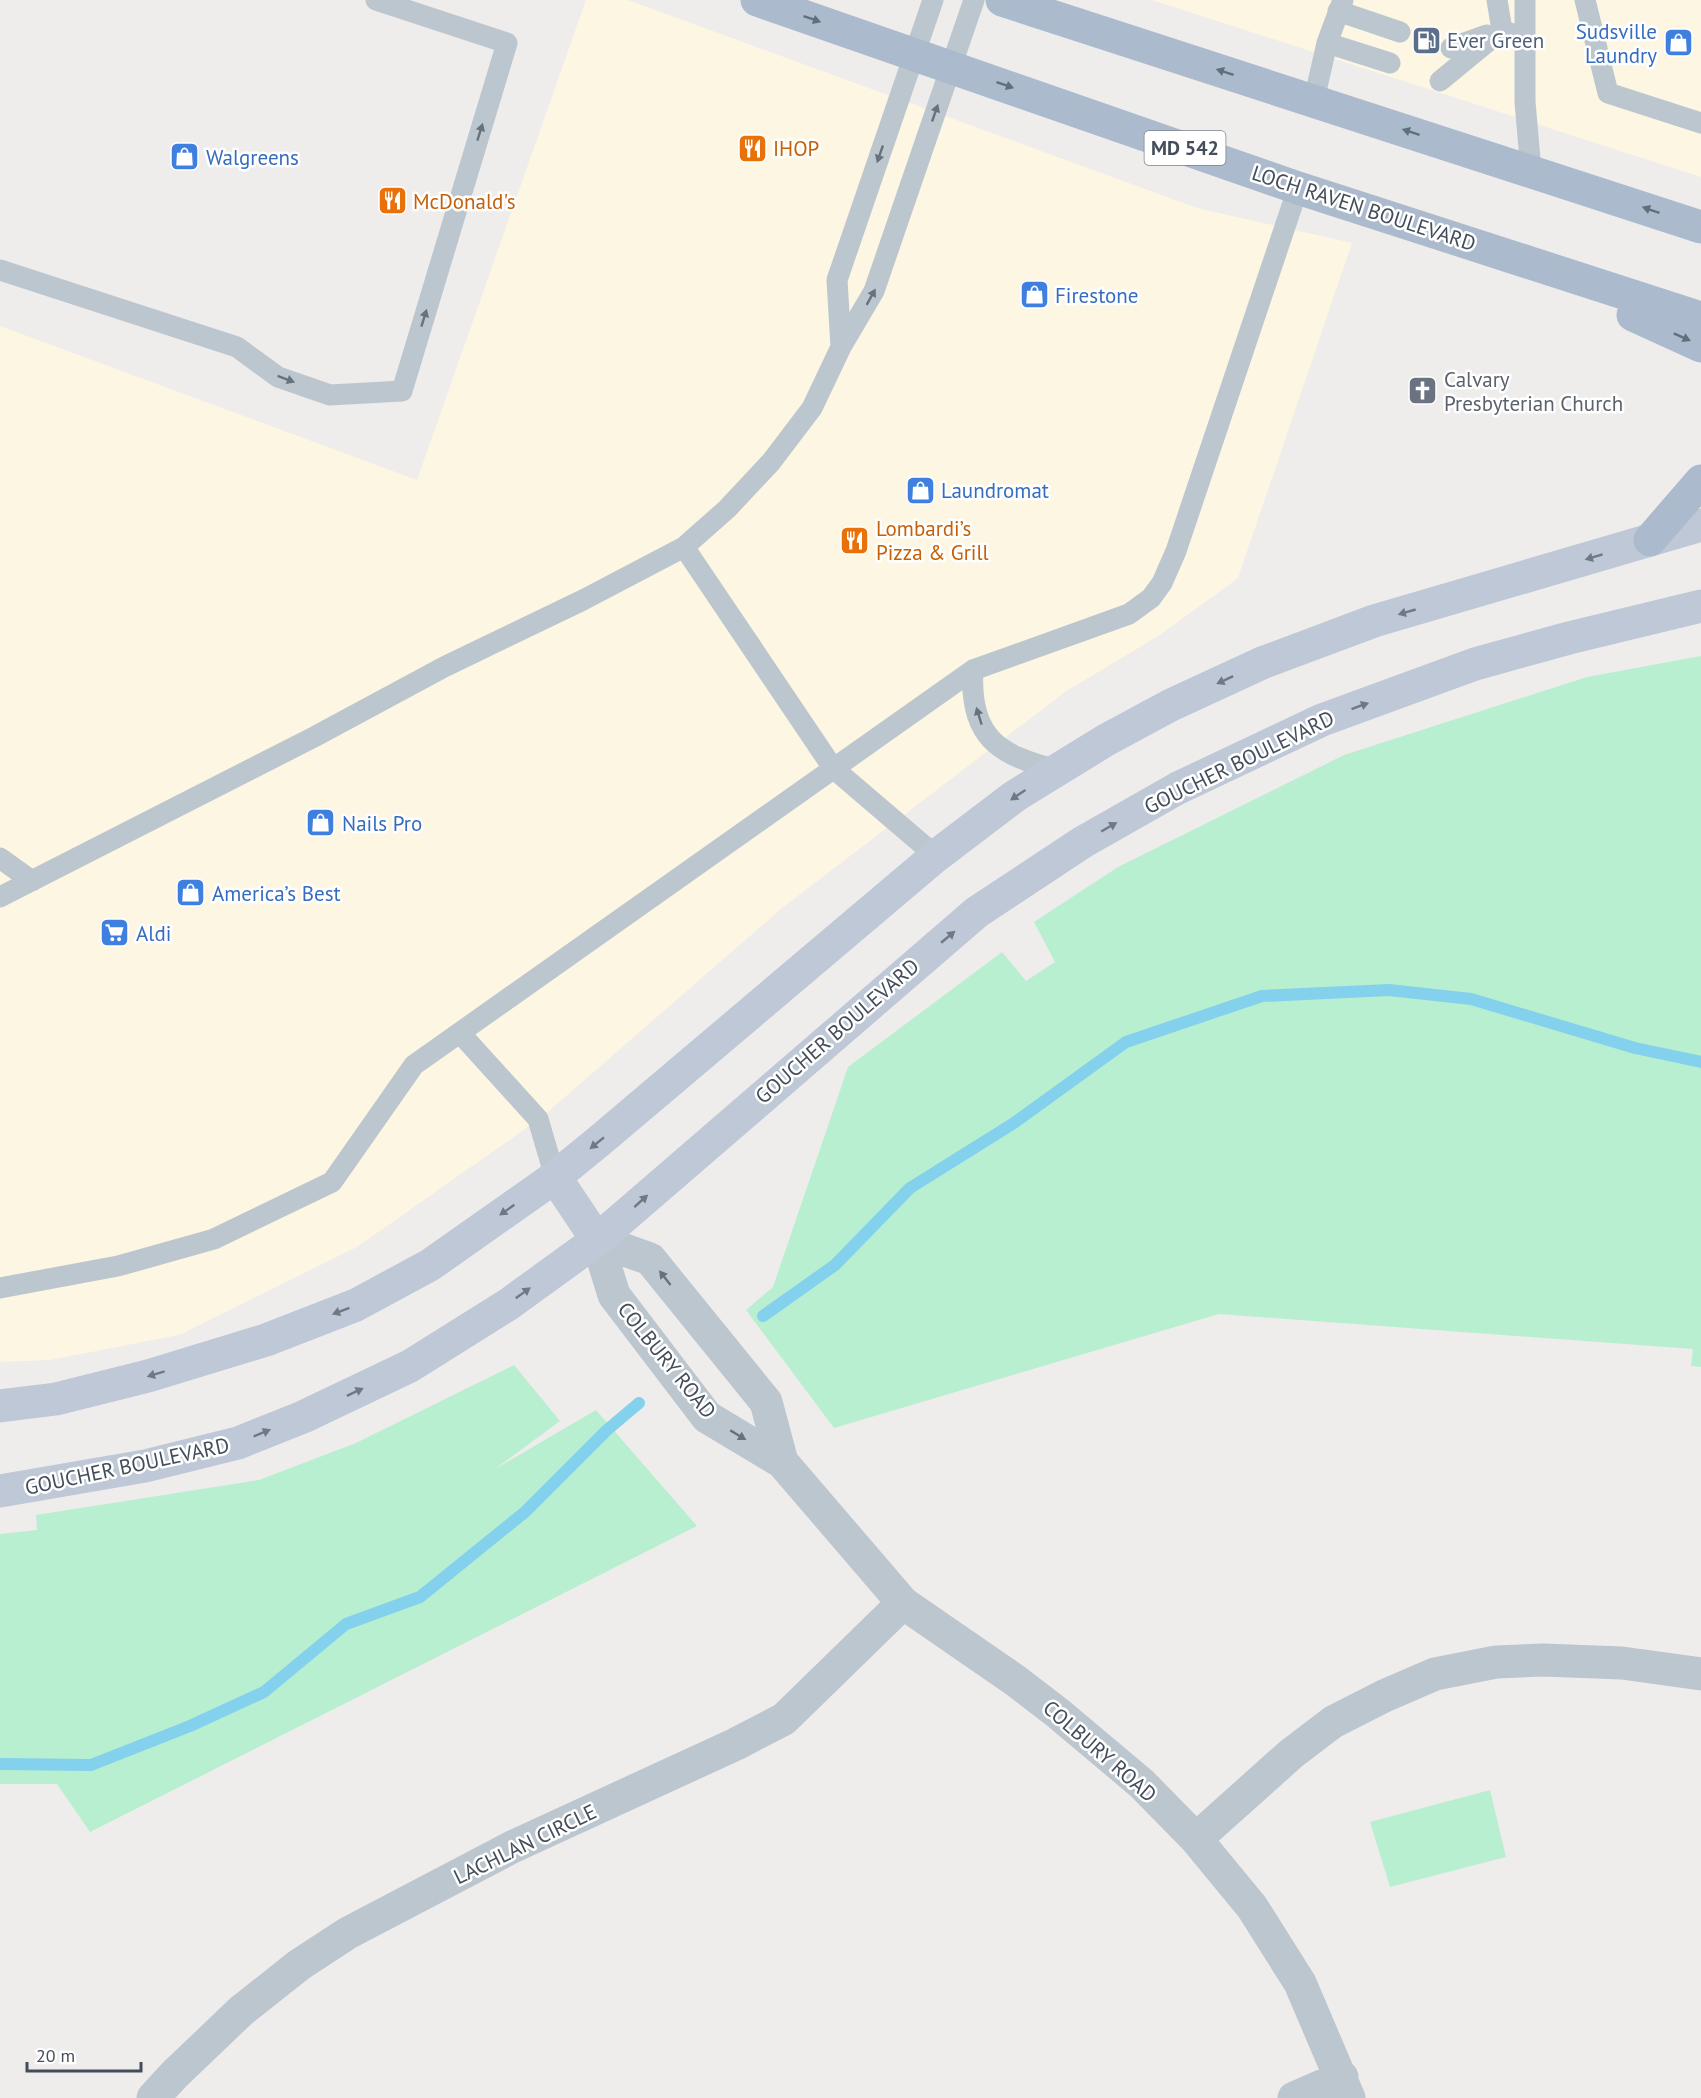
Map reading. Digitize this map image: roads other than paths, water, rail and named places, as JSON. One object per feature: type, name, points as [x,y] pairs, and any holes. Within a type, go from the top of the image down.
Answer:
[{"type":"main road","name":"LOCH RAVEN BOULEVARD","points":[[757,0],[1298,188],[1701,318]]},
{"type":"main road","points":[[1002,0],[1701,227]]},
{"type":"main road","points":[[1476,245],[1701,346]]},
{"type":"main road","points":[[1650,540],[1701,481]]},
{"type":"main road","points":[[0,1406],[56,1399],[148,1376],[266,1340],[356,1305],[430,1265],[555,1177],[936,856],[1015,796],[1106,740],[1171,705],[1262,663],[1374,621],[1701,525]]},
{"type":"main road","name":"GOUCHER BOULEVARD","points":[[0,1491],[145,1466],[238,1443],[303,1417],[411,1365],[509,1304],[597,1240],[977,912],[1083,842],[1178,788],[1322,720],[1475,664],[1569,638],[1701,606]]},
{"type":"main road","points":[[555,1177],[597,1240]]},
{"type":"street","name":"COLBURY ROAD","points":[[597,1240],[650,1259],[766,1402],[782,1462]]},
{"type":"street","name":"COLBURY ROAD","points":[[597,1240],[614,1295],[707,1416],[782,1462],[903,1602],[1059,1714],[1141,1783],[1196,1839],[1252,1907],[1300,1983],[1346,2088]]},
{"type":"street","name":"LACHLAN CIRCLE","points":[[153,2098],[241,2011],[298,1965],[348,1933],[512,1847],[736,1744],[784,1719],[903,1602]]},
{"type":"street","points":[[1196,1839],[1291,1754],[1333,1722],[1384,1696],[1435,1674],[1496,1662],[1543,1660],[1622,1663],[1701,1674]]},
{"type":"street","points":[[1294,2098],[1346,2088]]},
{"type":"lane","points":[[0,270],[237,347],[278,377],[330,395],[402,391],[507,43],[376,0]]},
{"type":"lane","points":[[841,347],[837,280],[933,0]]},
{"type":"lane","points":[[0,897],[314,737],[444,667],[583,600],[684,547],[727,509],[771,462],[812,408],[841,347],[874,291],[974,0]]},
{"type":"lane","points":[[1488,0],[1502,30]]},
{"type":"lane","points":[[1497,0],[1502,30]]},
{"type":"lane","points":[[1525,0],[1525,102],[1531,171]]},
{"type":"lane","points":[[1585,0],[1608,93],[1701,123]]},
{"type":"lane","points":[[1314,100],[1340,6],[1400,32]]},
{"type":"lane","points":[[1440,81],[1502,30]]},
{"type":"lane","points":[[1450,48],[1502,30],[1525,38]]},
{"type":"lane","points":[[1328,43],[1390,63]]},
{"type":"lane","points":[[0,1288],[118,1266],[214,1239],[332,1182],[414,1065],[973,670],[1129,614],[1151,598],[1162,583],[1176,551],[1298,188]]},
{"type":"lane","points":[[684,547],[833,768],[936,856]]},
{"type":"lane","points":[[973,670],[972,686],[975,702],[981,724],[990,740],[1026,762],[1057,770]]},
{"type":"lane","points":[[0,858],[32,881]]},
{"type":"lane","points":[[460,1033],[538,1119],[555,1177]]},
{"type":"waterway","points":[[763,1316],[835,1265],[910,1188],[1014,1123],[1126,1042],[1262,996],[1389,990],[1471,999],[1635,1048],[1701,1062]]},
{"type":"waterway","points":[[0,1764],[91,1765],[190,1726],[264,1692],[346,1624],[420,1597],[525,1512],[607,1430],[639,1403]]},
{"type":"place","name":"Ever Green","points":[[1426,40]]},
{"type":"place","name":"Sudsville Laundry","points":[[1678,43]]},
{"type":"place","name":"IHOP","points":[[752,148]]},
{"type":"place","name":"Walgreens","points":[[185,157]]},
{"type":"place","name":"McDonald's","points":[[392,201]]},
{"type":"place","name":"Firestone","points":[[1034,295]]},
{"type":"place","name":"Calvary Presbyterian Church","points":[[1423,391]]},
{"type":"place","name":"Laundromat","points":[[920,490]]},
{"type":"place","name":"Lombardi’s Pizza & Grill","points":[[855,540]]},
{"type":"place","name":"Nails Pro","points":[[321,823]]},
{"type":"place","name":"America’s Best","points":[[191,893]]},
{"type":"place","name":"Aldi","points":[[115,933]]}]
